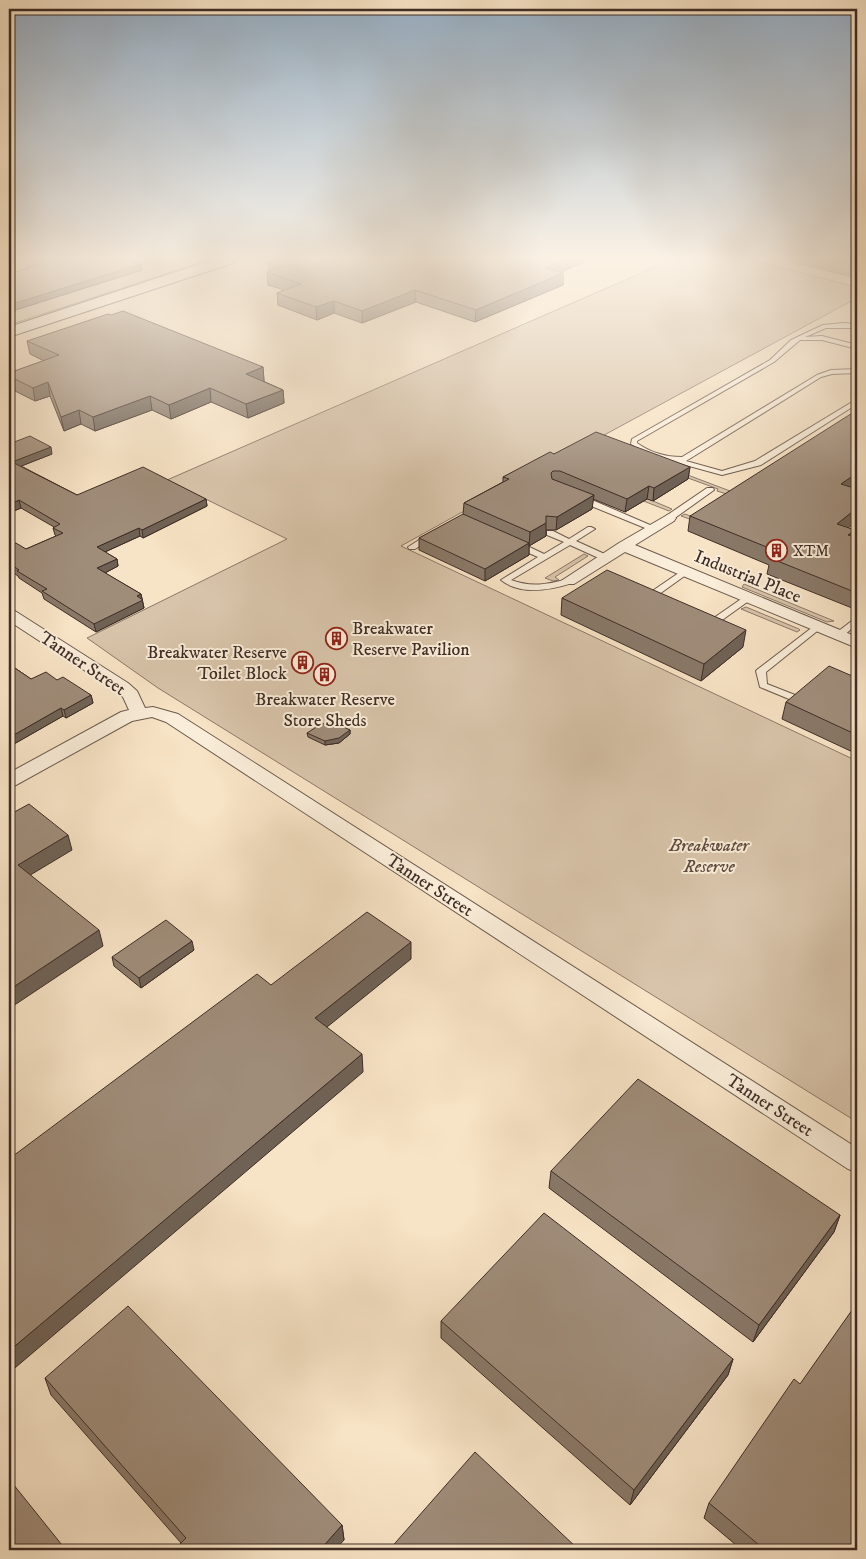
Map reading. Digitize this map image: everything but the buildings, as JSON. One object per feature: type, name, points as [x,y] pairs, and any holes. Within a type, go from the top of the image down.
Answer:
[{"type":"street","points":[[569,581],[669,518]]},
{"type":"street","name":"Industrial Place","points":[[624,546],[857,643]]},
{"type":"street","name":"Tanner Street","points":[[9,614],[122,687],[132,696],[138,713],[153,712],[172,718],[857,1162]]},
{"type":"street","points":[[9,781],[127,716],[138,713]]},
{"type":"lane","points":[[810,333],[792,341],[772,361],[634,440],[634,444],[638,448],[710,471],[722,472],[758,463],[857,401]]},
{"type":"lane","points":[[792,341],[822,338],[857,347]]},
{"type":"lane","points":[[675,459],[684,459],[819,376],[831,372],[857,371]]},
{"type":"lane","points":[[669,518],[710,490]]},
{"type":"lane","points":[[572,496],[653,528]]},
{"type":"lane","points":[[569,581],[551,587],[523,588],[505,580],[591,529]]},
{"type":"lane","points":[[412,547],[436,534]]},
{"type":"lane","points":[[550,534],[606,558]]},
{"type":"lane","points":[[511,542],[544,557]]},
{"type":"lane","points":[[646,599],[686,572]]},
{"type":"lane","points":[[707,627],[747,598]]},
{"type":"lane","points":[[839,636],[857,620]]},
{"type":"lane","points":[[792,697],[763,685],[761,671],[818,626]]},
{"type":"green space","name":"Breakwater Reserve","points":[[504,333],[793,333],[595,440],[738,494],[695,521],[681,516],[685,514],[696,518],[730,495],[595,444],[653,501],[672,509],[669,511],[549,464],[401,546],[857,761],[857,1122],[158,688],[87,638],[287,539],[167,480]]},
{"type":"green space","points":[[584,554],[588,556],[555,577],[559,580],[553,581],[545,578]]},
{"type":"green space","points":[[744,584],[834,621],[827,622],[742,587]]},
{"type":"green space","points":[[746,607],[800,630],[797,632],[741,609]]},
{"type":"place","name":"XTM","points":[[777,551]]},
{"type":"place","name":"Breakwater Reserve Pavilion","points":[[336,638]]},
{"type":"place","name":"Breakwater Reserve Toilet Block","points":[[303,662]]},
{"type":"place","name":"Breakwater Reserve Store Sheds","points":[[325,674]]}]
